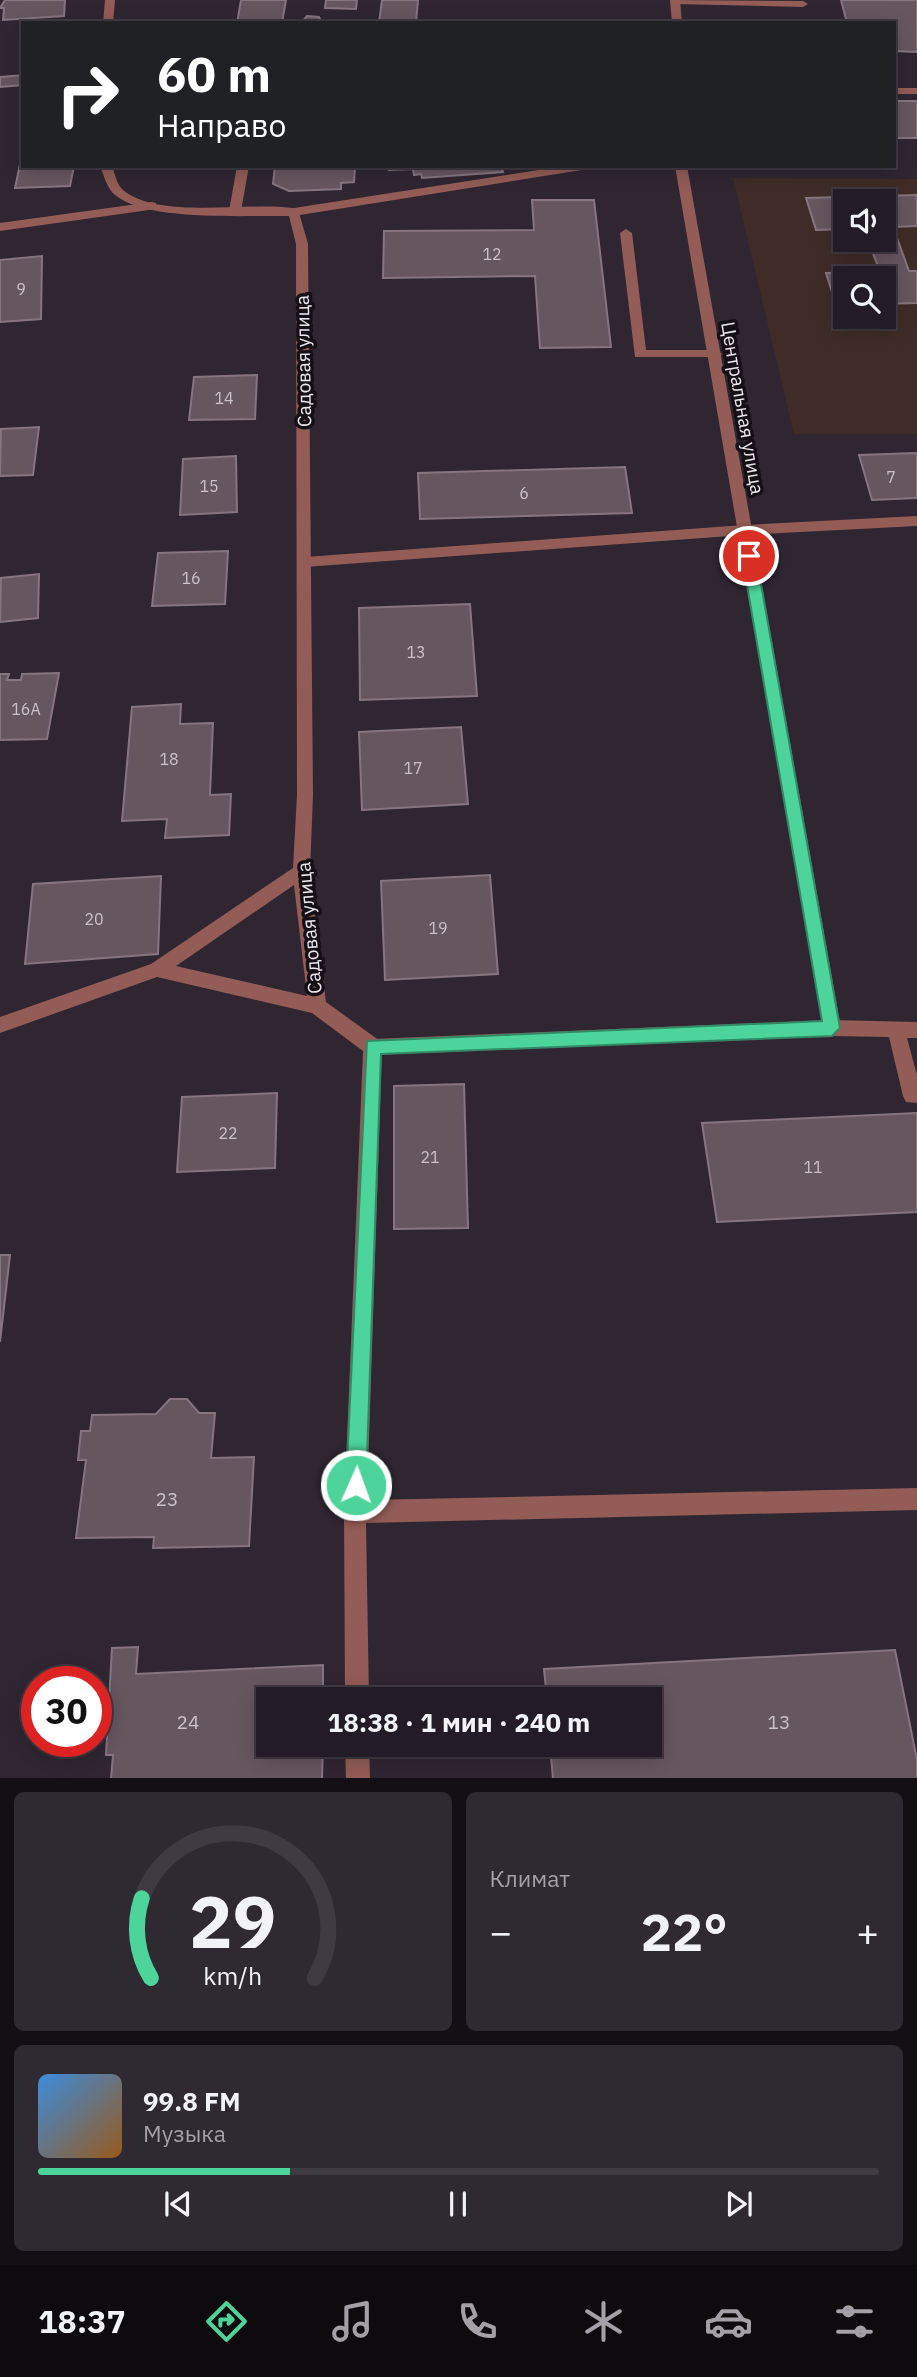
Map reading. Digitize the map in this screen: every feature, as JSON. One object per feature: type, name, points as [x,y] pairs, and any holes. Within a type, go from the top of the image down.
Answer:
[{"type":"street","points":[[108,21],[110,0]]},
{"type":"street","points":[[677,21],[675,1],[803,4]]},
{"type":"street","points":[[896,91],[917,91]]},
{"type":"street","points":[[107,168],[117,191],[133,201],[152,206],[165,209],[294,212],[576,168]]},
{"type":"street","points":[[235,211],[243,168]]},
{"type":"street","name":"Центральная улица","points":[[681,168],[832,1028]]},
{"type":"street","points":[[0,227],[152,206]]},
{"type":"street","name":"Садовая улица","points":[[294,212],[302,244],[305,795],[301,871],[317,1006],[373,1046]]},
{"type":"street","points":[[626,233],[640,354],[715,354]]},
{"type":"street","points":[[304,562],[744,530],[917,521]]},
{"type":"street","points":[[0,1025],[157,970],[301,871]]},
{"type":"street","points":[[157,970],[317,1006]]},
{"type":"street","points":[[357,1687],[355,1512],[373,1046],[832,1028],[917,1030]]},
{"type":"street","points":[[896,1030],[913,1096]]},
{"type":"street","points":[[355,1512],[917,1499]]},
{"type":"street","points":[[357,1757],[358,1778]]},
{"type":"shaded area","points":[[733,178],[917,179],[917,434],[794,434]]},
{"type":"building","points":[[5,0],[65,0],[64,16],[3,20],[4,8],[0,8]]},
{"type":"building","points":[[241,0],[286,0],[282,21],[237,21]]},
{"type":"building","points":[[326,0],[357,0],[356,9],[325,8]]},
{"type":"building","points":[[382,0],[418,0],[416,21],[379,21]]},
{"type":"building","points":[[841,0],[917,0],[917,52],[896,51],[896,21],[846,21]]},
{"type":"building","points":[[307,16],[319,17],[321,21],[303,21]]},
{"type":"building","points":[[21,75],[21,85],[0,87],[0,77]]},
{"type":"building","points":[[896,101],[917,101],[917,138],[896,138]]},
{"type":"building","points":[[21,160],[21,168],[74,168],[70,186],[15,188]]},
{"type":"building","points":[[275,168],[355,168],[354,182],[341,183],[341,189],[289,191],[273,184]]},
{"type":"building","points":[[389,168],[502,168],[503,172],[422,178],[421,174],[414,175],[413,169]]},
{"type":"building","points":[[917,195],[917,226],[896,227],[896,196]]},
{"type":"building","points":[[833,197],[833,229],[816,230],[806,198]]},
{"type":"building","points":[[532,200],[594,200],[611,347],[540,348],[535,276],[383,278],[384,231],[534,230]]},
{"type":"building","points":[[896,235],[909,271],[917,271],[917,303],[896,304],[896,266],[878,266],[872,252],[896,252]]},
{"type":"building","points":[[42,256],[41,319],[0,322],[0,260]]},
{"type":"building","points":[[826,273],[833,273],[833,295]]},
{"type":"building","points":[[257,375],[255,419],[189,420],[194,377]]},
{"type":"building","points":[[39,427],[33,475],[0,476],[1,429]]},
{"type":"building","points":[[917,453],[917,498],[872,500],[859,455]]},
{"type":"building","points":[[236,456],[237,512],[180,515],[183,459]]},
{"type":"building","points":[[625,467],[632,513],[420,519],[418,473]]},
{"type":"building","points":[[228,551],[225,604],[152,606],[158,553]]},
{"type":"building","points":[[39,574],[38,618],[0,622],[1,578]]},
{"type":"building","points":[[470,604],[477,696],[360,700],[359,608]]},
{"type":"building","points":[[59,673],[47,739],[0,740],[0,674],[9,674],[7,680],[21,680],[22,674]]},
{"type":"building","points":[[181,704],[180,724],[213,723],[210,795],[231,794],[229,835],[165,838],[167,819],[122,821],[132,707]]},
{"type":"building","points":[[461,727],[468,804],[362,810],[359,732]]},
{"type":"building","points":[[490,875],[498,974],[385,980],[381,881]]},
{"type":"building","points":[[161,876],[158,954],[25,964],[33,884]]},
{"type":"building","points":[[464,1084],[468,1228],[394,1229],[394,1086]]},
{"type":"building","points":[[277,1093],[275,1168],[177,1172],[182,1097]]},
{"type":"building","points":[[917,1113],[917,1212],[717,1222],[702,1123]]},
{"type":"building","points":[[0,1255],[10,1255],[0,1342]]},
{"type":"building","points":[[170,1399],[187,1399],[199,1413],[215,1413],[211,1458],[254,1457],[249,1546],[153,1548],[154,1537],[76,1538],[86,1460],[78,1460],[81,1431],[90,1431],[92,1415],[156,1414]]},
{"type":"building","points":[[138,1647],[136,1674],[323,1665],[323,1687],[256,1687],[256,1757],[323,1757],[322,1778],[111,1778],[112,1648]]},
{"type":"building","points":[[895,1650],[917,1760],[917,1778],[553,1778],[551,1757],[662,1757],[662,1687],[546,1687],[544,1669]]},
{"type":"route","points":[[356,1485],[373,1046],[832,1028],[749,556]]}]
